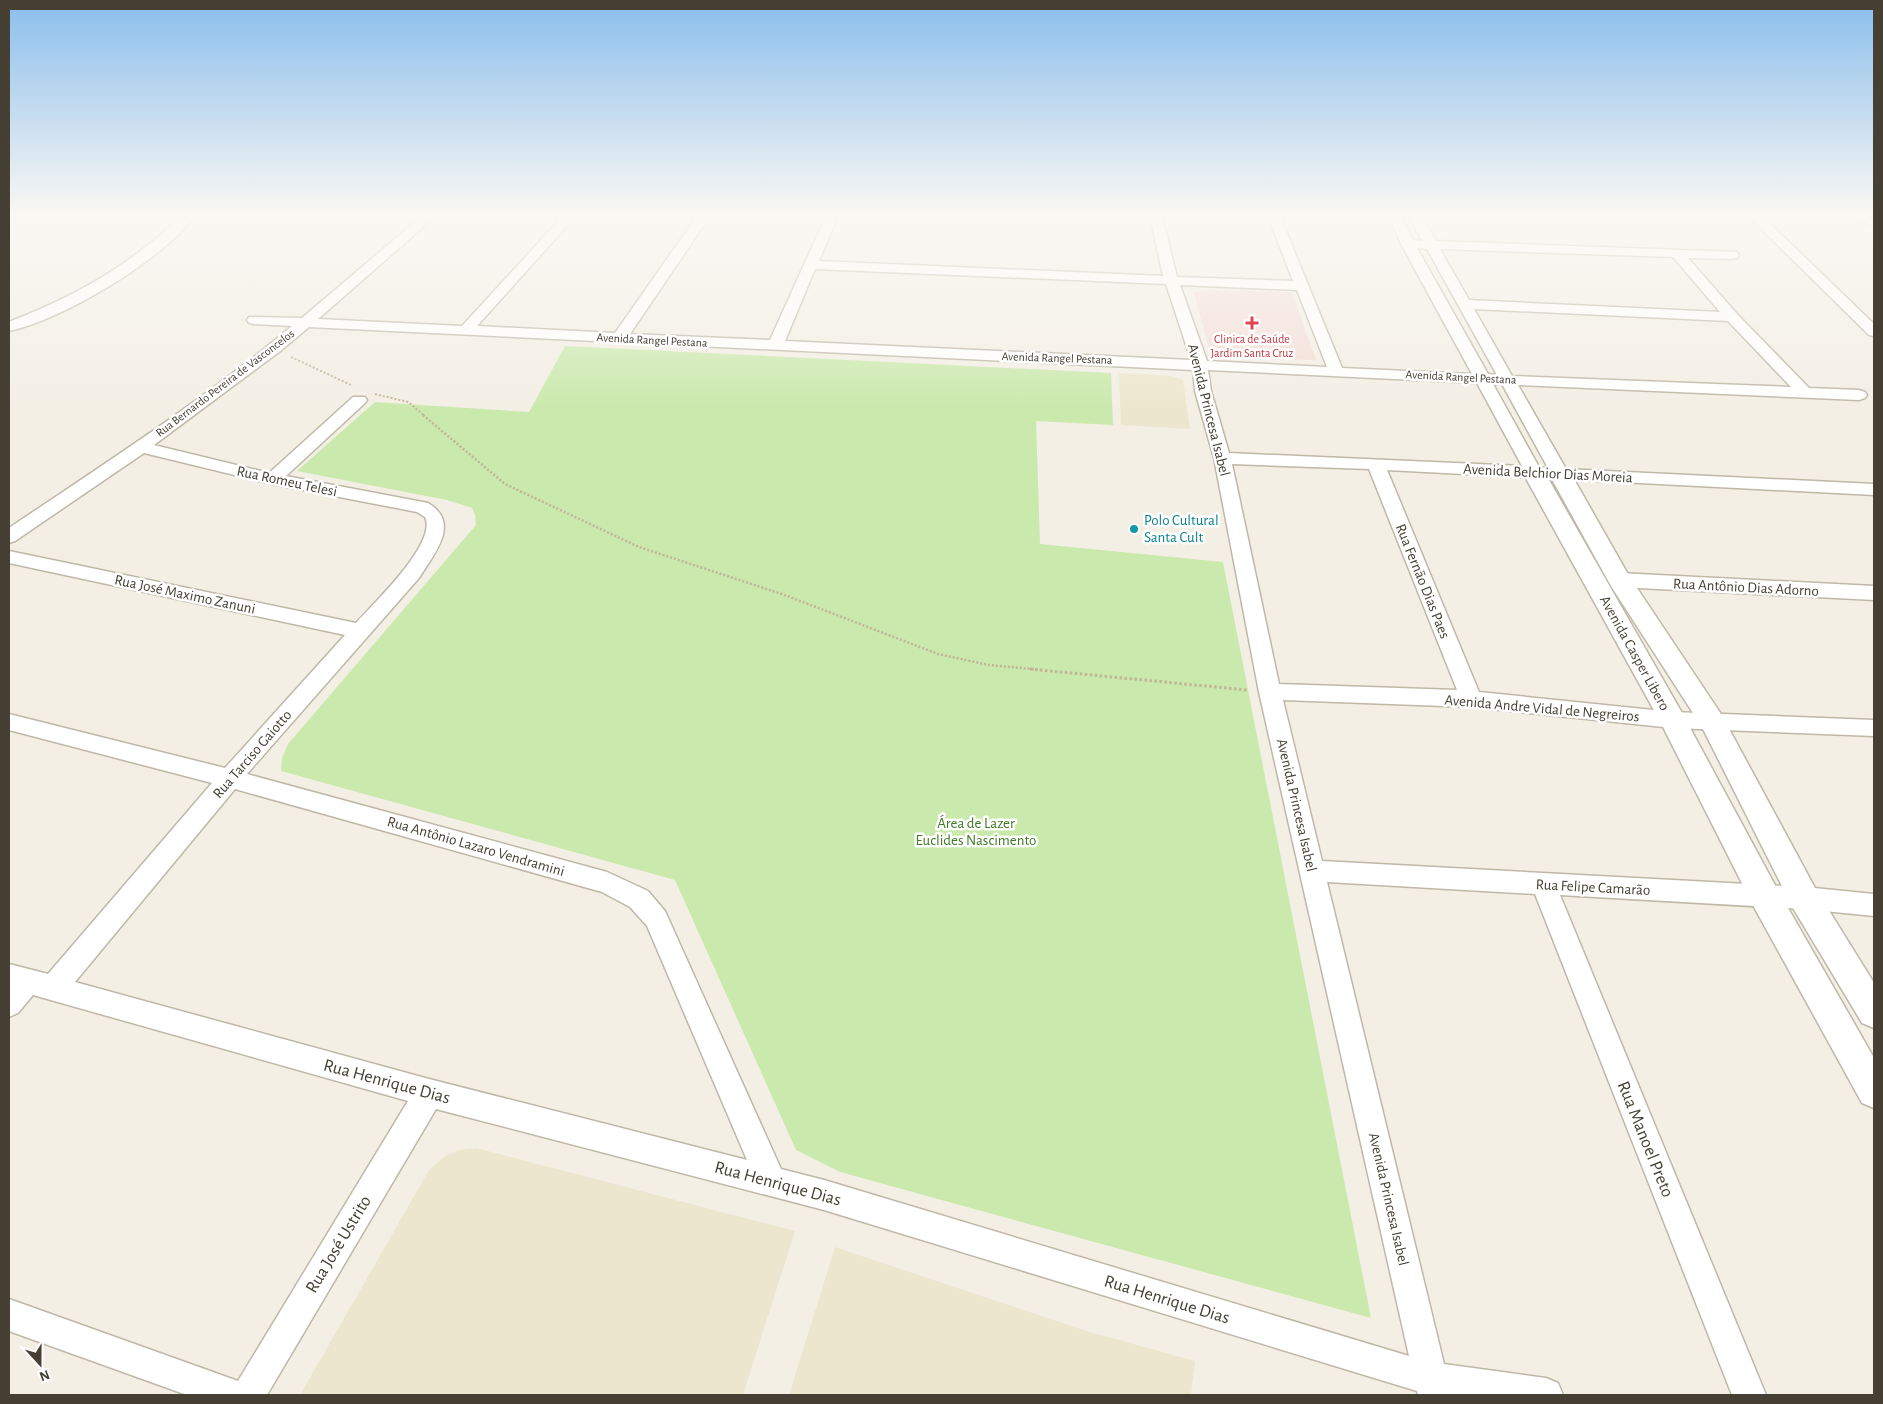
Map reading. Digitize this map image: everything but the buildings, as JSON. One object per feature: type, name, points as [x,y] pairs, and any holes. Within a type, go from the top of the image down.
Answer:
[{"type":"street","points":[[12,322],[107,282]]},
{"type":"street","name":"Rua Bernardo Pereira de Vasconcelos","points":[[9,537],[141,446],[274,349],[352,282]]},
{"type":"street","points":[[465,331],[510,282]]},
{"type":"street","points":[[619,338],[658,282]]},
{"type":"street","points":[[775,346],[803,282]]},
{"type":"street","name":"Avenida Princesa Isabel","points":[[1172,282],[1200,364],[1203,390],[1222,458],[1270,692],[1433,1387]]},
{"type":"street","points":[[1204,282],[1302,286]]},
{"type":"street","points":[[1300,282],[1336,371]]},
{"type":"street","name":"Avenida Casper Libero","points":[[1429,282],[1484,379],[1712,721],[1804,898],[1874,1012]]},
{"type":"street","name":"Avenida Casper Libero","points":[[1451,282],[1506,380],[1547,473],[1765,897],[1874,1091]]},
{"type":"street","points":[[1702,282],[1732,317],[1804,392]]},
{"type":"street","points":[[1822,282],[1874,332]]},
{"type":"street","points":[[1463,304],[1732,317]]},
{"type":"street","name":"Avenida Rangel Pestana","points":[[254,320],[775,346],[1859,395]]},
{"type":"street","points":[[272,479],[364,394]]},
{"type":"street","name":"Rua Romeu Telesi","points":[[141,446],[272,479],[422,507],[433,514]]},
{"type":"street","name":"Avenida Belchior Dias Moreia","points":[[1222,458],[1376,464],[1874,490]]},
{"type":"street","name":"Rua Fernão Dias Paes","points":[[1376,464],[1471,699]]},
{"type":"street","name":"Rua Tarciso Gaiotto","points":[[9,1004],[230,778],[412,573],[435,534],[436,523],[433,514]]},
{"type":"street","name":"Rua José Maximo Zanuni","points":[[9,557],[361,631]]},
{"type":"street","name":"Rua Antônio Dias Adorno","points":[[1619,580],[1874,593]]},
{"type":"street","name":"Avenida Andre Vidal de Negreiros","points":[[1270,692],[1471,699],[1673,720],[1874,728]]},
{"type":"street","name":"Rua Antônio Lazaro Vendramini","points":[[9,722],[230,778],[607,883],[639,899],[656,919],[770,1180]]},
{"type":"street","name":"Rua Felipe Camarão","points":[[1312,871],[1804,898],[1874,905]]},
{"type":"street","name":"Rua Manoel Preto","points":[[1543,884],[1748,1395]]},
{"type":"street","name":"Rua Henrique Dias","points":[[30,982],[429,1093],[770,1180],[1433,1387],[1546,1395]]},
{"type":"street","name":"Rua José Ustrito","points":[[248,1395],[429,1093]]},
{"type":"street","points":[[9,1315],[232,1395]]},
{"type":"path","points":[[274,349],[364,394],[408,402],[505,484],[640,548],[782,594],[938,654],[989,665],[1270,692]]},
{"type":"shaded area","name":"Clinica de Saúde Jardim Santa Cruz","points":[[1210,290],[1292,292],[1316,360],[1225,358],[1210,352],[1194,293]]},
{"type":"shaded area","points":[[1119,373],[1171,376],[1183,380],[1190,429],[1121,425]]},
{"type":"shaded area","points":[[476,1148],[795,1231],[743,1395],[300,1395],[429,1170],[447,1155],[460,1150]]},
{"type":"shaded area","points":[[835,1247],[1090,1332],[1195,1361],[1191,1395],[789,1395]]},
{"type":"green space","name":"Área de Lazer Euclides Nascimento","points":[[565,346],[1111,373],[1113,425],[1036,421],[1040,544],[1223,562],[1371,1318],[840,1172],[796,1150],[675,880],[281,771],[282,758],[288,744],[476,525],[472,508],[447,500],[297,471],[375,402],[529,412]]},
{"type":"place","name":"Clinica de Saúde Jardim Santa Cruz","points":[[1252,323]]},
{"type":"place","name":"Polo Cultural Santa Cult","points":[[1134,529]]}]
